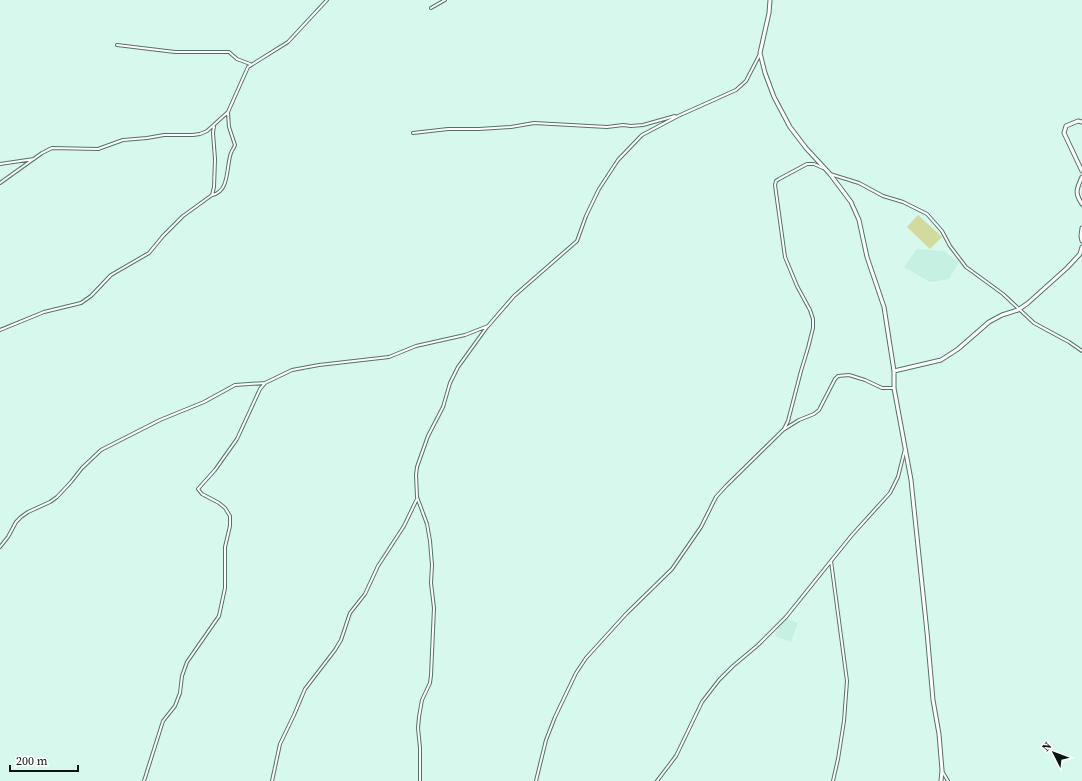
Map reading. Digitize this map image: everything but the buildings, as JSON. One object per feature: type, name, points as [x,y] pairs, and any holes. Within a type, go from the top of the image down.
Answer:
[{"type":"street","points":[[0,183],[45,151],[53,148],[98,149],[123,140],[164,135],[200,134],[207,131],[228,112],[245,72],[250,64],[272,53],[288,42],[327,0]]},
{"type":"street","points":[[431,8],[445,0]]},
{"type":"street","points":[[420,781],[420,748],[418,728],[422,700],[430,683],[434,608],[430,582],[432,566],[430,541],[427,524],[417,497],[416,474],[428,436],[443,407],[450,383],[458,367],[488,326],[514,296],[577,241],[586,216],[599,189],[618,160],[642,135],[678,116],[736,90],[746,81],[760,53],[769,13],[770,0]]},
{"type":"street","points":[[117,45],[175,52],[230,53],[237,59],[250,64]]},
{"type":"street","points":[[760,53],[764,73],[781,112],[790,127],[830,174],[851,202],[859,220],[867,257],[884,307],[894,370],[894,388],[911,480],[933,700],[940,734],[942,770],[941,781]]},
{"type":"street","points":[[0,330],[44,312],[81,303],[91,296],[111,275],[149,253],[183,216],[217,193],[225,183],[230,155],[235,145],[229,127],[228,112]]},
{"type":"street","points":[[413,133],[448,129],[511,127],[534,123],[607,127],[631,126],[643,125],[678,116]]},
{"type":"street","points":[[1082,122],[1078,121],[1066,126],[1064,133],[1082,171]]},
{"type":"street","points":[[212,195],[214,187],[215,159],[213,133],[215,125]]},
{"type":"street","points":[[0,164],[35,158]]},
{"type":"street","points":[[783,430],[788,421],[808,348],[813,328],[813,319],[785,257],[775,185],[779,179],[804,165],[814,164],[825,168]]},
{"type":"street","points":[[830,174],[859,183],[883,196],[903,202],[927,214],[942,231],[950,246],[966,267],[1003,294],[1018,310],[1034,323],[1070,342],[1082,351]]},
{"type":"street","points":[[1082,177],[1076,191],[1077,197],[1082,204]]},
{"type":"street","points":[[1082,228],[1082,241]]},
{"type":"street","points":[[894,370],[941,360],[958,349],[989,322],[1002,315],[1018,310],[1067,268],[1080,254],[1082,247]]},
{"type":"street","points":[[0,547],[4,543],[16,522],[21,517],[57,497],[72,482],[82,468],[101,450],[160,420],[204,402],[235,385],[265,383],[292,370],[319,365],[388,357],[416,346],[465,335],[488,326]]},
{"type":"street","points":[[536,781],[546,740],[576,673],[586,658],[626,614],[672,569],[701,527],[716,497],[726,486],[783,430],[819,410],[838,376],[857,376],[882,388],[894,388]]},
{"type":"street","points":[[144,781],[162,721],[175,706],[180,693],[182,676],[187,662],[219,616],[225,588],[225,547],[230,526],[230,516],[219,502],[202,494],[198,489],[215,470],[237,439],[260,389],[265,383]]},
{"type":"street","points":[[657,781],[676,756],[702,702],[719,680],[758,645],[786,617],[852,535],[890,493],[898,477],[905,448]]},
{"type":"street","points":[[272,781],[280,744],[305,689],[341,640],[350,613],[365,594],[378,566],[404,526],[417,497]]},
{"type":"street","points":[[831,561],[847,682],[844,720],[833,781]]},
{"type":"street","points":[[942,770],[948,781]]},
{"type":"shaded area","points":[[917,249],[943,251],[959,262],[949,279],[930,282],[904,267]]},
{"type":"shaded area","points":[[786,618],[798,623],[791,642],[775,636],[781,622],[784,623]]},
{"type":"green space","points":[[918,215],[942,237],[930,249],[907,227]]}]
